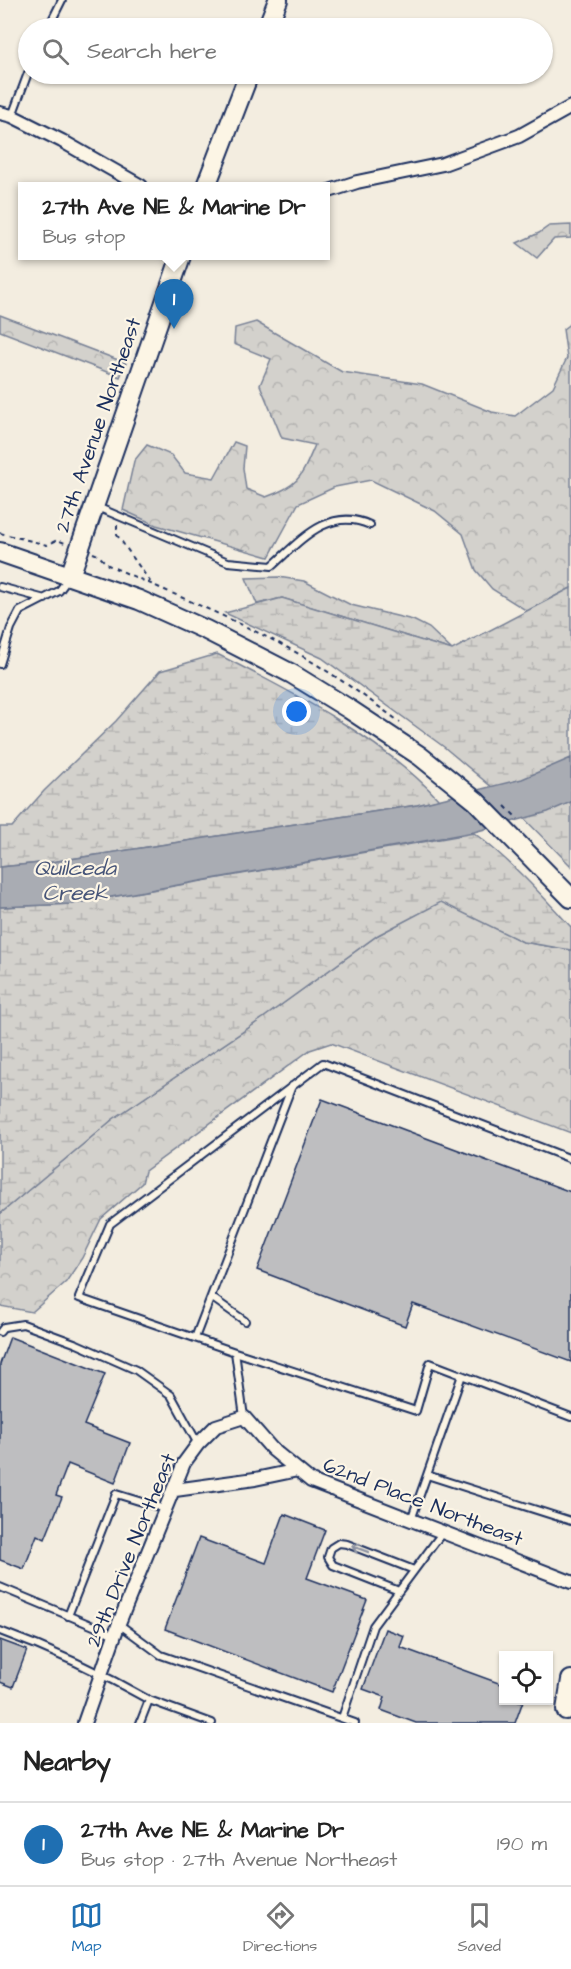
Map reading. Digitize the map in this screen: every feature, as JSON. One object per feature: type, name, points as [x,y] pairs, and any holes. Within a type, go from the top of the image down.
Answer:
[{"type":"main road","points":[[271,18],[278,0]]},
{"type":"main road","points":[[208,182],[245,84]]},
{"type":"main road","name":"27th Avenue Northeast","points":[[70,576],[179,260]]},
{"type":"main road","points":[[0,552],[139,600],[206,630],[292,674],[420,756],[476,801],[571,898]]},
{"type":"main road","points":[[567,1711],[571,1680]]},
{"type":"street","points":[[330,191],[357,182],[443,164],[519,136],[571,107]]},
{"type":"street","points":[[6,114],[62,141],[134,182]]},
{"type":"street","name":"29th Drive Northeast","points":[[84,1723],[117,1629],[184,1463],[198,1444],[216,1426],[244,1417]]},
{"type":"street","name":"62nd Place Northeast","points":[[244,1417],[272,1449],[311,1481],[571,1582]]},
{"type":"street","points":[[174,1490],[255,1479],[298,1470]]},
{"type":"street","name":"62nd Place Northeast","points":[[539,1568],[571,1571]]},
{"type":"lane","points":[[53,18],[62,0]]},
{"type":"lane","points":[[6,114],[22,84]]},
{"type":"lane","points":[[94,505],[228,562],[272,566],[312,530],[335,519],[361,521],[370,525]]},
{"type":"lane","points":[[0,664],[11,628],[20,611],[59,591],[70,576]]},
{"type":"lane","points":[[0,587],[45,599]]},
{"type":"lane","points":[[571,1159],[323,1063],[110,1224],[79,1299],[416,1411],[430,1363],[571,1417]]},
{"type":"lane","points":[[195,1338],[293,1086]]},
{"type":"lane","points":[[211,1297],[245,1321]]},
{"type":"lane","points":[[0,1332],[4,1327],[23,1324],[77,1344],[136,1370],[171,1395],[198,1444]]},
{"type":"lane","points":[[235,1352],[244,1417]]},
{"type":"lane","points":[[411,1520],[462,1375]]},
{"type":"lane","points":[[427,1475],[571,1521]]},
{"type":"lane","points":[[68,1616],[116,1494],[165,1509]]},
{"type":"lane","points":[[342,1718],[373,1626],[442,1533]]},
{"type":"lane","points":[[399,1591],[333,1565],[328,1557],[331,1548],[339,1543],[346,1544],[414,1570]]},
{"type":"lane","points":[[0,1587],[68,1616],[117,1629],[161,1655],[355,1723]]},
{"type":"lane","points":[[0,1631],[102,1673],[148,1700],[212,1723]]},
{"type":"lane","points":[[140,1723],[148,1700]]},
{"type":"path","points":[[117,515],[117,535],[153,585]]},
{"type":"green space","points":[[571,225],[571,238],[554,239],[537,258],[517,243],[549,226]]},
{"type":"green space","points":[[0,315],[126,363],[120,377],[0,331]]},
{"type":"green space","points":[[256,322],[342,372],[422,384],[492,412],[515,416],[553,387],[567,358],[563,329],[571,323],[571,588],[527,611],[492,589],[476,570],[463,534],[435,511],[371,480],[335,487],[298,504],[269,557],[156,525],[123,510],[134,461],[147,445],[171,455],[185,473],[214,478],[234,442],[245,446],[243,468],[246,489],[266,497],[293,484],[298,478],[315,445],[282,438],[260,385],[271,359],[234,344],[235,328]]},
{"type":"green space","points":[[278,577],[304,581],[351,605],[413,620],[429,628],[452,650],[282,598],[257,604],[246,578]]},
{"type":"green space","points":[[571,588],[571,866],[500,794],[444,747],[322,658],[225,613],[282,598],[452,650]]},
{"type":"green space","points":[[217,654],[305,700],[364,737],[417,778],[439,800],[51,862],[0,867],[0,827],[12,827],[44,791],[116,721],[160,671]]},
{"type":"green space","points":[[474,833],[513,866],[571,927],[571,950],[523,942],[441,902],[378,935],[263,1018],[113,1119],[0,1214],[0,907],[72,904]]},
{"type":"green space","points":[[441,901],[523,942],[571,950],[571,1133],[331,1043],[310,1050],[145,1171],[142,1183],[101,1219],[82,1258],[66,1282],[32,1312],[0,1306],[0,1214],[113,1119],[263,1018],[378,935]]},
{"type":"water","name":"Quilceda Creek","points":[[571,758],[571,802],[548,812],[474,832],[72,904],[0,907],[0,867],[51,862],[417,805],[522,779]]},
{"type":"building","points":[[322,1099],[571,1192],[571,1362],[413,1304],[405,1326],[257,1270]]},
{"type":"building","points":[[10,1337],[105,1374],[84,1425],[130,1443],[115,1483],[68,1464],[56,1495],[62,1497],[45,1539],[37,1535],[24,1569],[0,1560],[0,1364]]},
{"type":"building","points":[[284,1514],[325,1530],[307,1578],[367,1600],[332,1692],[165,1629],[199,1538],[266,1563]]},
{"type":"building","points":[[385,1629],[404,1636],[400,1647],[499,1683],[499,1705],[522,1705],[515,1723],[416,1723],[381,1710],[385,1697],[363,1689]]},
{"type":"building","points":[[0,1640],[27,1650],[13,1687],[0,1682]]},
{"type":"place","name":"27th Ave NE & Marine Dr","points":[[174,329]]}]
